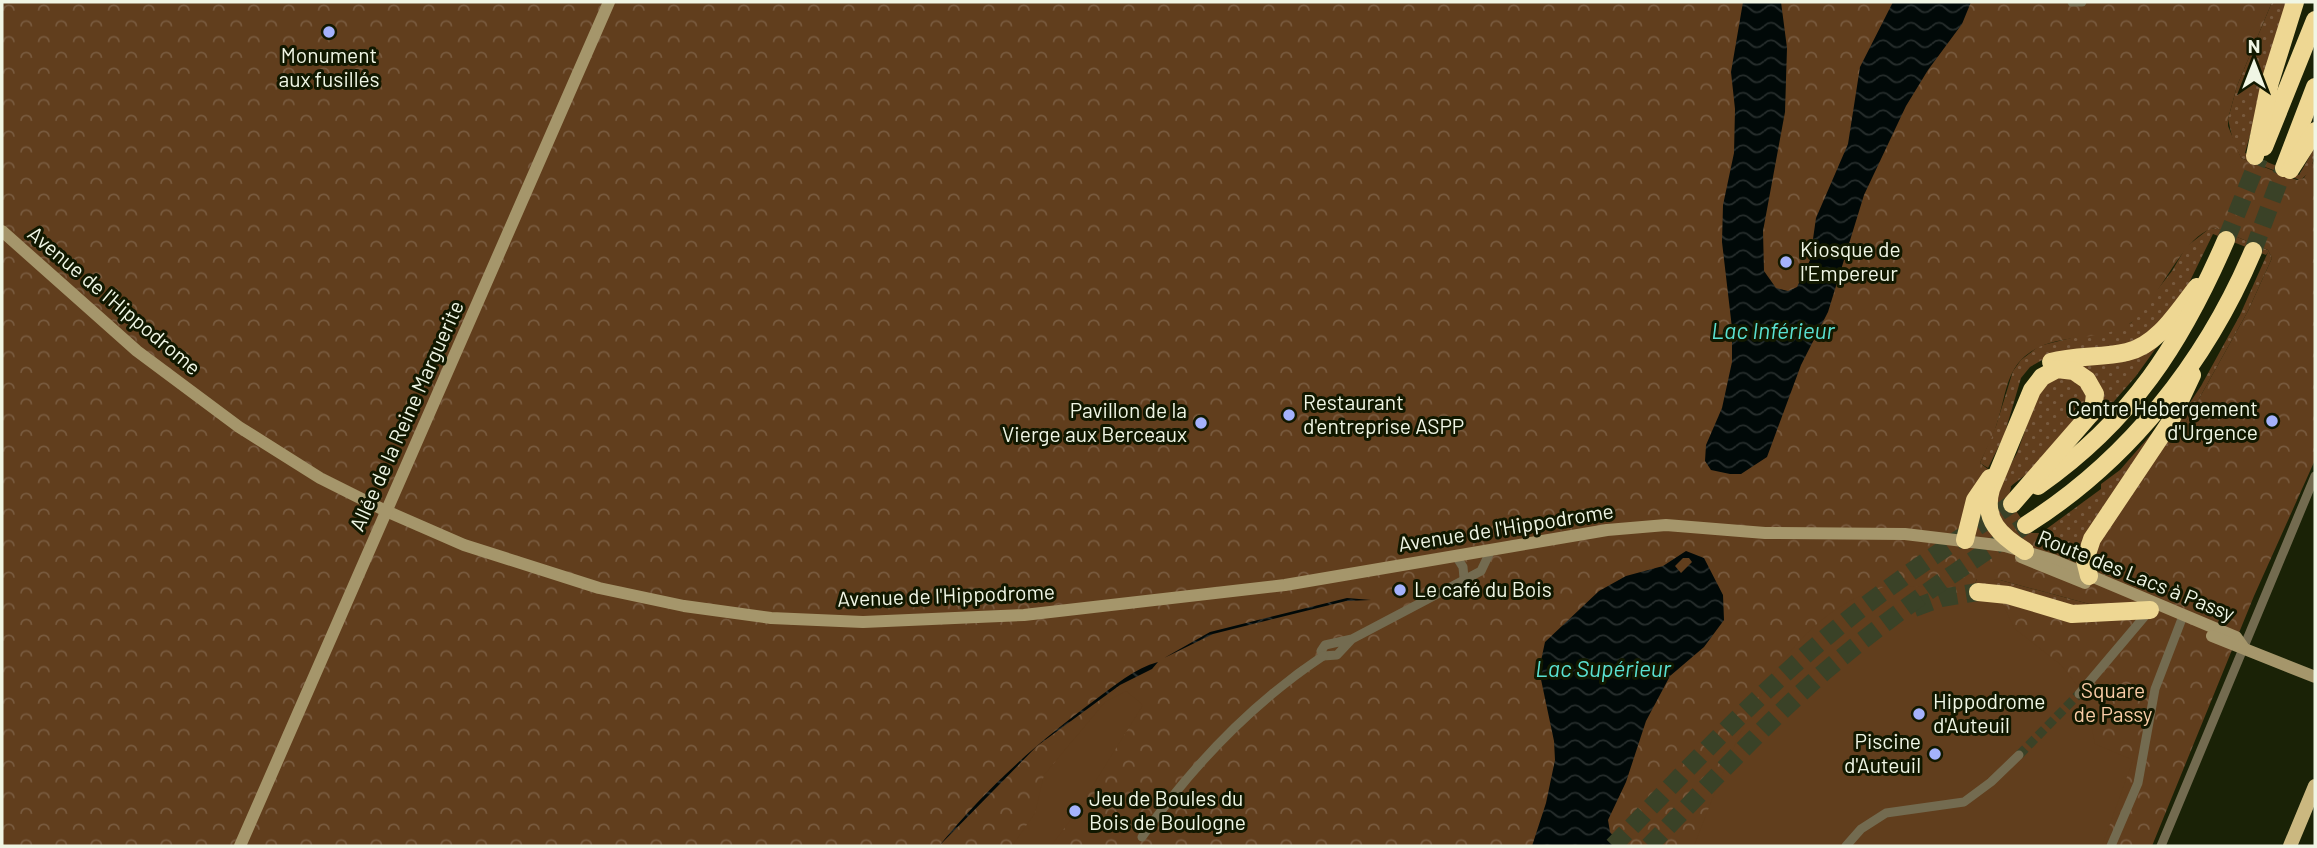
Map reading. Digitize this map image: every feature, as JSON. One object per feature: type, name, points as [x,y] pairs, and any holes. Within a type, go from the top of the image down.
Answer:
[{"type":"highway","points":[[2295,2],[2270,82],[2257,157],[2315,20]]},
{"type":"highway","points":[[2315,87],[2287,169],[2315,131]]},
{"type":"highway","points":[[2025,551],[2001,535],[1990,515],[1989,496],[2035,385],[2046,373],[2068,369],[2079,373],[2091,384],[2095,400],[2091,417],[2012,504],[2076,457],[2139,393],[2189,321],[2226,240]]},
{"type":"highway","points":[[2089,576],[2085,560],[2092,539],[2169,424],[2253,251]]},
{"type":"highway","points":[[2016,428],[2024,387],[2036,369],[2053,361],[2120,354],[2143,346],[2164,328],[2218,258]]},
{"type":"highway","points":[[2026,526],[2088,480],[2127,443],[2179,383],[2214,330]]},
{"type":"highway","points":[[1973,541],[1977,495],[1999,468]]},
{"type":"highway","points":[[1978,592],[2008,595],[2072,614],[2150,610]]},
{"type":"main road","name":"Allée de la Reine Marguerite","points":[[240,846],[609,2]]},
{"type":"main road","name":"Avenue de l'Hippodrome","points":[[2,231],[137,351],[239,426],[320,478],[464,545],[599,588],[684,606],[771,618],[850,621],[1024,615],[1285,584],[1635,526],[1701,527],[1785,534]]},
{"type":"main road","name":"Route des Lacs à Passy","points":[[1785,534],[1905,534],[1973,541],[2025,551],[2089,576],[2232,645],[2315,677]]},
{"type":"main road","name":"Route des Lacs à Passy","points":[[1973,541],[2150,610],[2182,619]]},
{"type":"main road","points":[[2290,846],[2315,786]]},
{"type":"street","points":[[2072,2],[2082,2]]},
{"type":"street","points":[[2161,846],[2315,476]]},
{"type":"street","points":[[1142,837],[1187,777],[1242,720],[1295,675],[1323,656],[1325,645],[1352,639],[1481,571],[1491,550]]},
{"type":"street","points":[[1456,556],[1463,567],[1464,578]]},
{"type":"street","points":[[2079,694],[2150,610]]},
{"type":"street","points":[[2111,846],[2138,783],[2155,689],[2182,619]]},
{"type":"street","points":[[1846,846],[1861,829],[1886,813],[1964,802],[1992,782],[2019,755]]},
{"type":"green space","name":"Square de Passy","points":[[2,2],[2272,2],[2237,86],[2228,126],[2241,158],[2297,180],[2304,178],[2315,159],[2315,460],[2254,596],[2152,846],[2,846]],"holes":[[[2216,228],[2268,250],[2272,258],[2248,311],[2186,422],[2095,551],[2029,532],[2008,499],[2011,487],[1980,463],[1994,433],[2012,373],[2022,359],[2047,344],[2106,333],[2132,322],[2152,299],[2193,241],[2204,232]],[[1977,579],[2000,580],[2093,605],[2048,615],[1993,598],[1969,597]]]},
{"type":"green space","points":[[2272,2],[2287,2],[2245,153],[2299,175],[2315,147],[2312,166],[2300,180],[2241,158],[2233,141],[2228,119],[2237,86]]},
{"type":"green space","points":[[2216,228],[2268,250],[2272,258],[2248,311],[2186,422],[2099,548],[2092,550],[2201,386],[2240,315],[2268,252],[2266,255],[2213,234],[2188,285],[2156,328],[2127,346],[2051,355],[2030,367],[2021,378],[2004,436],[1988,468],[1980,463],[1996,426],[2013,371],[2021,360],[2039,346],[2131,323],[2172,271],[2186,247],[2209,229]]},
{"type":"green space","points":[[2164,337],[2136,376],[2096,422],[2098,414],[2074,366]]},
{"type":"green space","points":[[2064,374],[2086,386],[2090,406],[2028,473],[2011,486],[2008,499],[2031,533],[2041,533],[2101,489],[2101,484],[2120,470],[2160,424],[2082,547],[2035,542],[1997,489],[2017,453],[2040,388]]},
{"type":"green space","points":[[1987,578],[2093,605],[2085,608],[1969,597],[1977,579]]},
{"type":"green space","name":"Hippodrome d'Auteuil","points":[[1892,585],[1926,587],[2002,602],[2014,628],[2061,665],[2086,699],[2095,744],[2133,760],[2102,846],[1694,846],[1743,728],[1788,654],[1817,624],[1852,600]]},
{"type":"green space","points":[[1126,691],[1143,705],[1075,814],[1051,846],[1012,846],[1035,813],[1044,775],[1105,702]]},
{"type":"water","name":"Lac Inférieur","points":[[1743,2],[1781,2],[1787,48],[1785,112],[1763,231],[1764,271],[1776,288],[1788,291],[1797,287],[1810,260],[1816,218],[1848,144],[1860,67],[1893,2],[1971,2],[1962,24],[1928,70],[1906,106],[1864,195],[1828,312],[1801,365],[1767,457],[1741,474],[1730,474],[1711,470],[1705,461],[1706,445],[1722,408],[1732,362],[1732,328],[1722,242],[1723,205],[1734,153],[1735,109],[1731,72]]},
{"type":"water","name":"Lac Supérieur","points":[[1686,551],[1704,558],[1723,595],[1724,620],[1704,647],[1670,676],[1646,721],[1626,782],[1608,820],[1610,832],[1622,846],[1532,846],[1546,803],[1555,760],[1554,741],[1539,670],[1545,642],[1599,591],[1626,576],[1663,566]],"holes":[[[1683,558],[1689,558],[1692,562],[1681,573],[1675,566]]]},
{"type":"water","points":[[1347,598],[1371,600],[1346,601],[1213,634],[1164,658],[1210,632]]},
{"type":"water","points":[[1158,662],[1152,669],[1120,685],[1037,746],[1125,678]]},
{"type":"water","points":[[1037,746],[939,846],[975,805]]},
{"type":"tunnel","points":[[2226,240],[2259,158]]},
{"type":"tunnel","points":[[2253,251],[2284,168]]},
{"type":"tunnel","points":[[1613,846],[1746,711],[1830,634],[1942,550],[2012,504]]},
{"type":"tunnel","points":[[1649,846],[1756,736],[1823,673],[1922,596],[2026,525]]},
{"type":"tunnel","points":[[1914,608],[1941,598],[1978,592]]},
{"type":"tunnel","points":[[2019,755],[2079,694]]},
{"type":"place","name":"Monument aux fusillés","points":[[329,32]]},
{"type":"place","name":"Kiosque de l'Empereur","points":[[1786,262]]},
{"type":"place","name":"Restaurant d'entreprise ASPP","points":[[1289,415]]},
{"type":"place","name":"Centre Hebergement d'Urgence","points":[[2272,421]]},
{"type":"place","name":"Pavillon de la Vierge aux Berceaux","points":[[1201,423]]},
{"type":"place","name":"Le café du Bois","points":[[1400,590]]},
{"type":"place","name":"Hippodrome d'Auteuil","points":[[1919,714]]},
{"type":"place","name":"Piscine d'Auteuil","points":[[1935,754]]},
{"type":"place","name":"Jeu de Boules du Bois de Boulogne","points":[[1075,811]]}]
